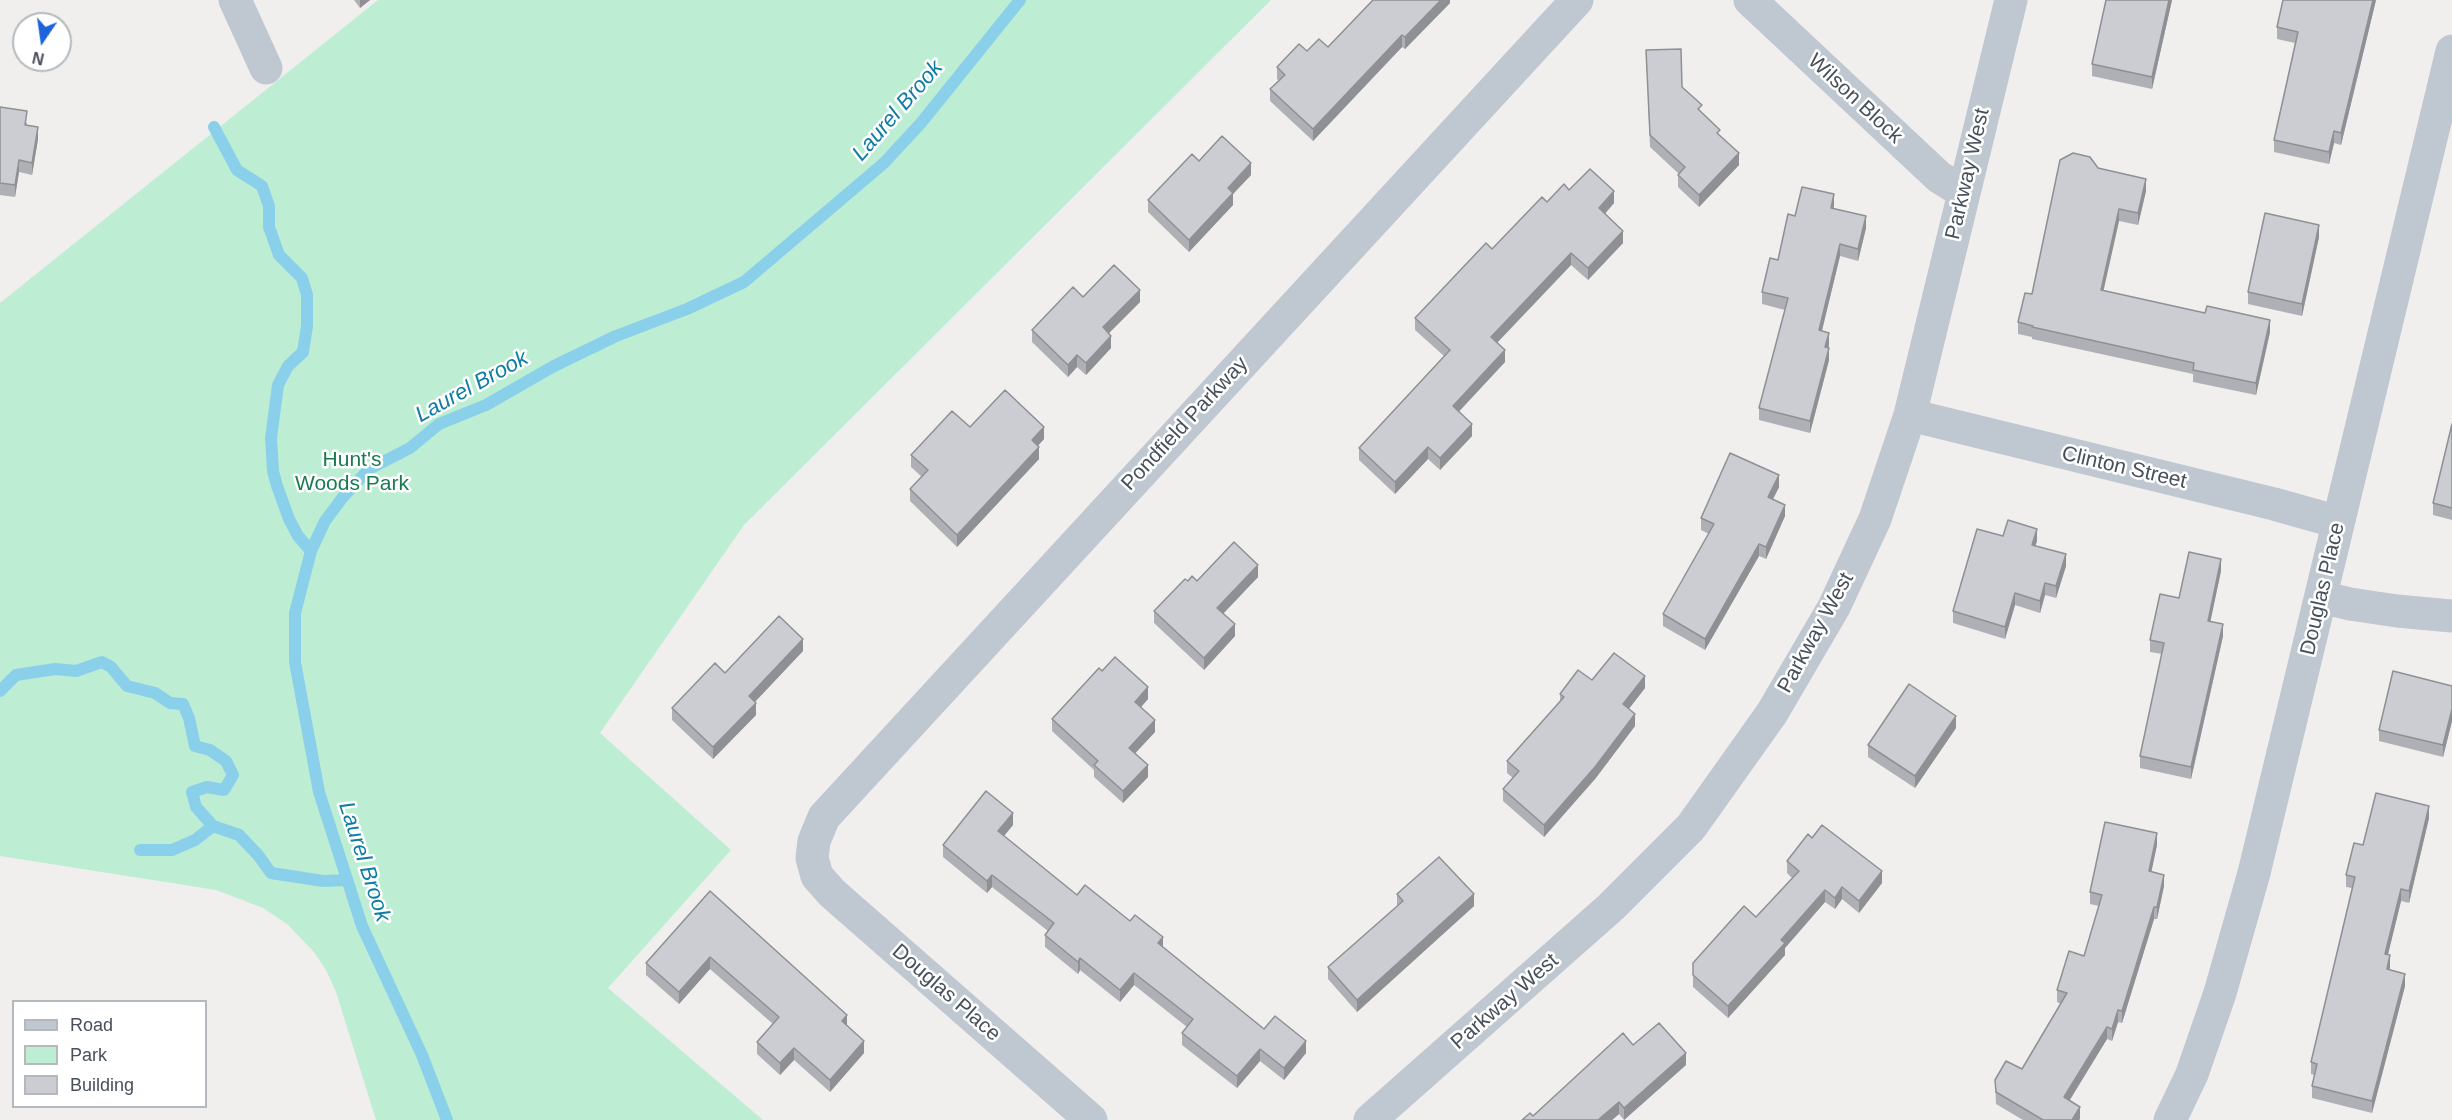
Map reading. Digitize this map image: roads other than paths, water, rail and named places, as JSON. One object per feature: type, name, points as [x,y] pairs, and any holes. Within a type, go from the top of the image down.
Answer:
[{"type":"street","points":[[235,0],[266,68]]},
{"type":"street","name":"Pondfield Parkway","points":[[812,858],[814,841],[824,818],[1577,0]]},
{"type":"street","name":"Wilson Block","points":[[1750,0],[1930,169],[1963,192]]},
{"type":"street","name":"Parkway West","points":[[1370,1120],[1611,907],[1691,827],[1772,714],[1834,607],[1875,519],[1910,416],[2011,0]]},
{"type":"street","name":"Douglas Place","points":[[2170,1120],[2192,1074],[2220,993],[2254,873],[2452,51]]},
{"type":"street","name":"Clinton Street","points":[[1910,416],[2274,504],[2338,522]]},
{"type":"street","points":[[2321,597],[2385,609],[2452,616]]},
{"type":"street","name":"Douglas Place","points":[[812,858],[817,876],[832,893],[1091,1120]]},
{"type":"waterway","name":"Laurel Brook","points":[[447,1120],[422,1055],[362,926],[319,792],[295,662],[295,613],[311,551],[325,521],[369,469],[410,448],[439,424],[486,405],[554,366],[616,336],[687,309],[744,282],[884,163],[921,123],[1020,0]]},
{"type":"waterway","points":[[214,127],[237,170],[262,186],[269,206],[269,227],[279,255],[302,278],[307,295],[307,326],[303,352],[288,366],[278,385],[271,438],[273,471],[277,486],[289,519],[298,536],[311,551]]},
{"type":"waterway","points":[[0,691],[16,675],[55,669],[76,671],[102,662],[111,667],[127,686],[155,693],[170,703],[183,704],[189,718],[195,746],[210,750],[226,761],[233,775],[224,790],[207,787],[192,792],[196,807],[213,826],[239,835],[271,873],[323,881],[347,880]]},
{"type":"waterway","points":[[140,850],[172,850],[195,840],[213,826]]},
{"type":"park label","name":"Hunt's Woods Park","points":[[352,472]]}]
